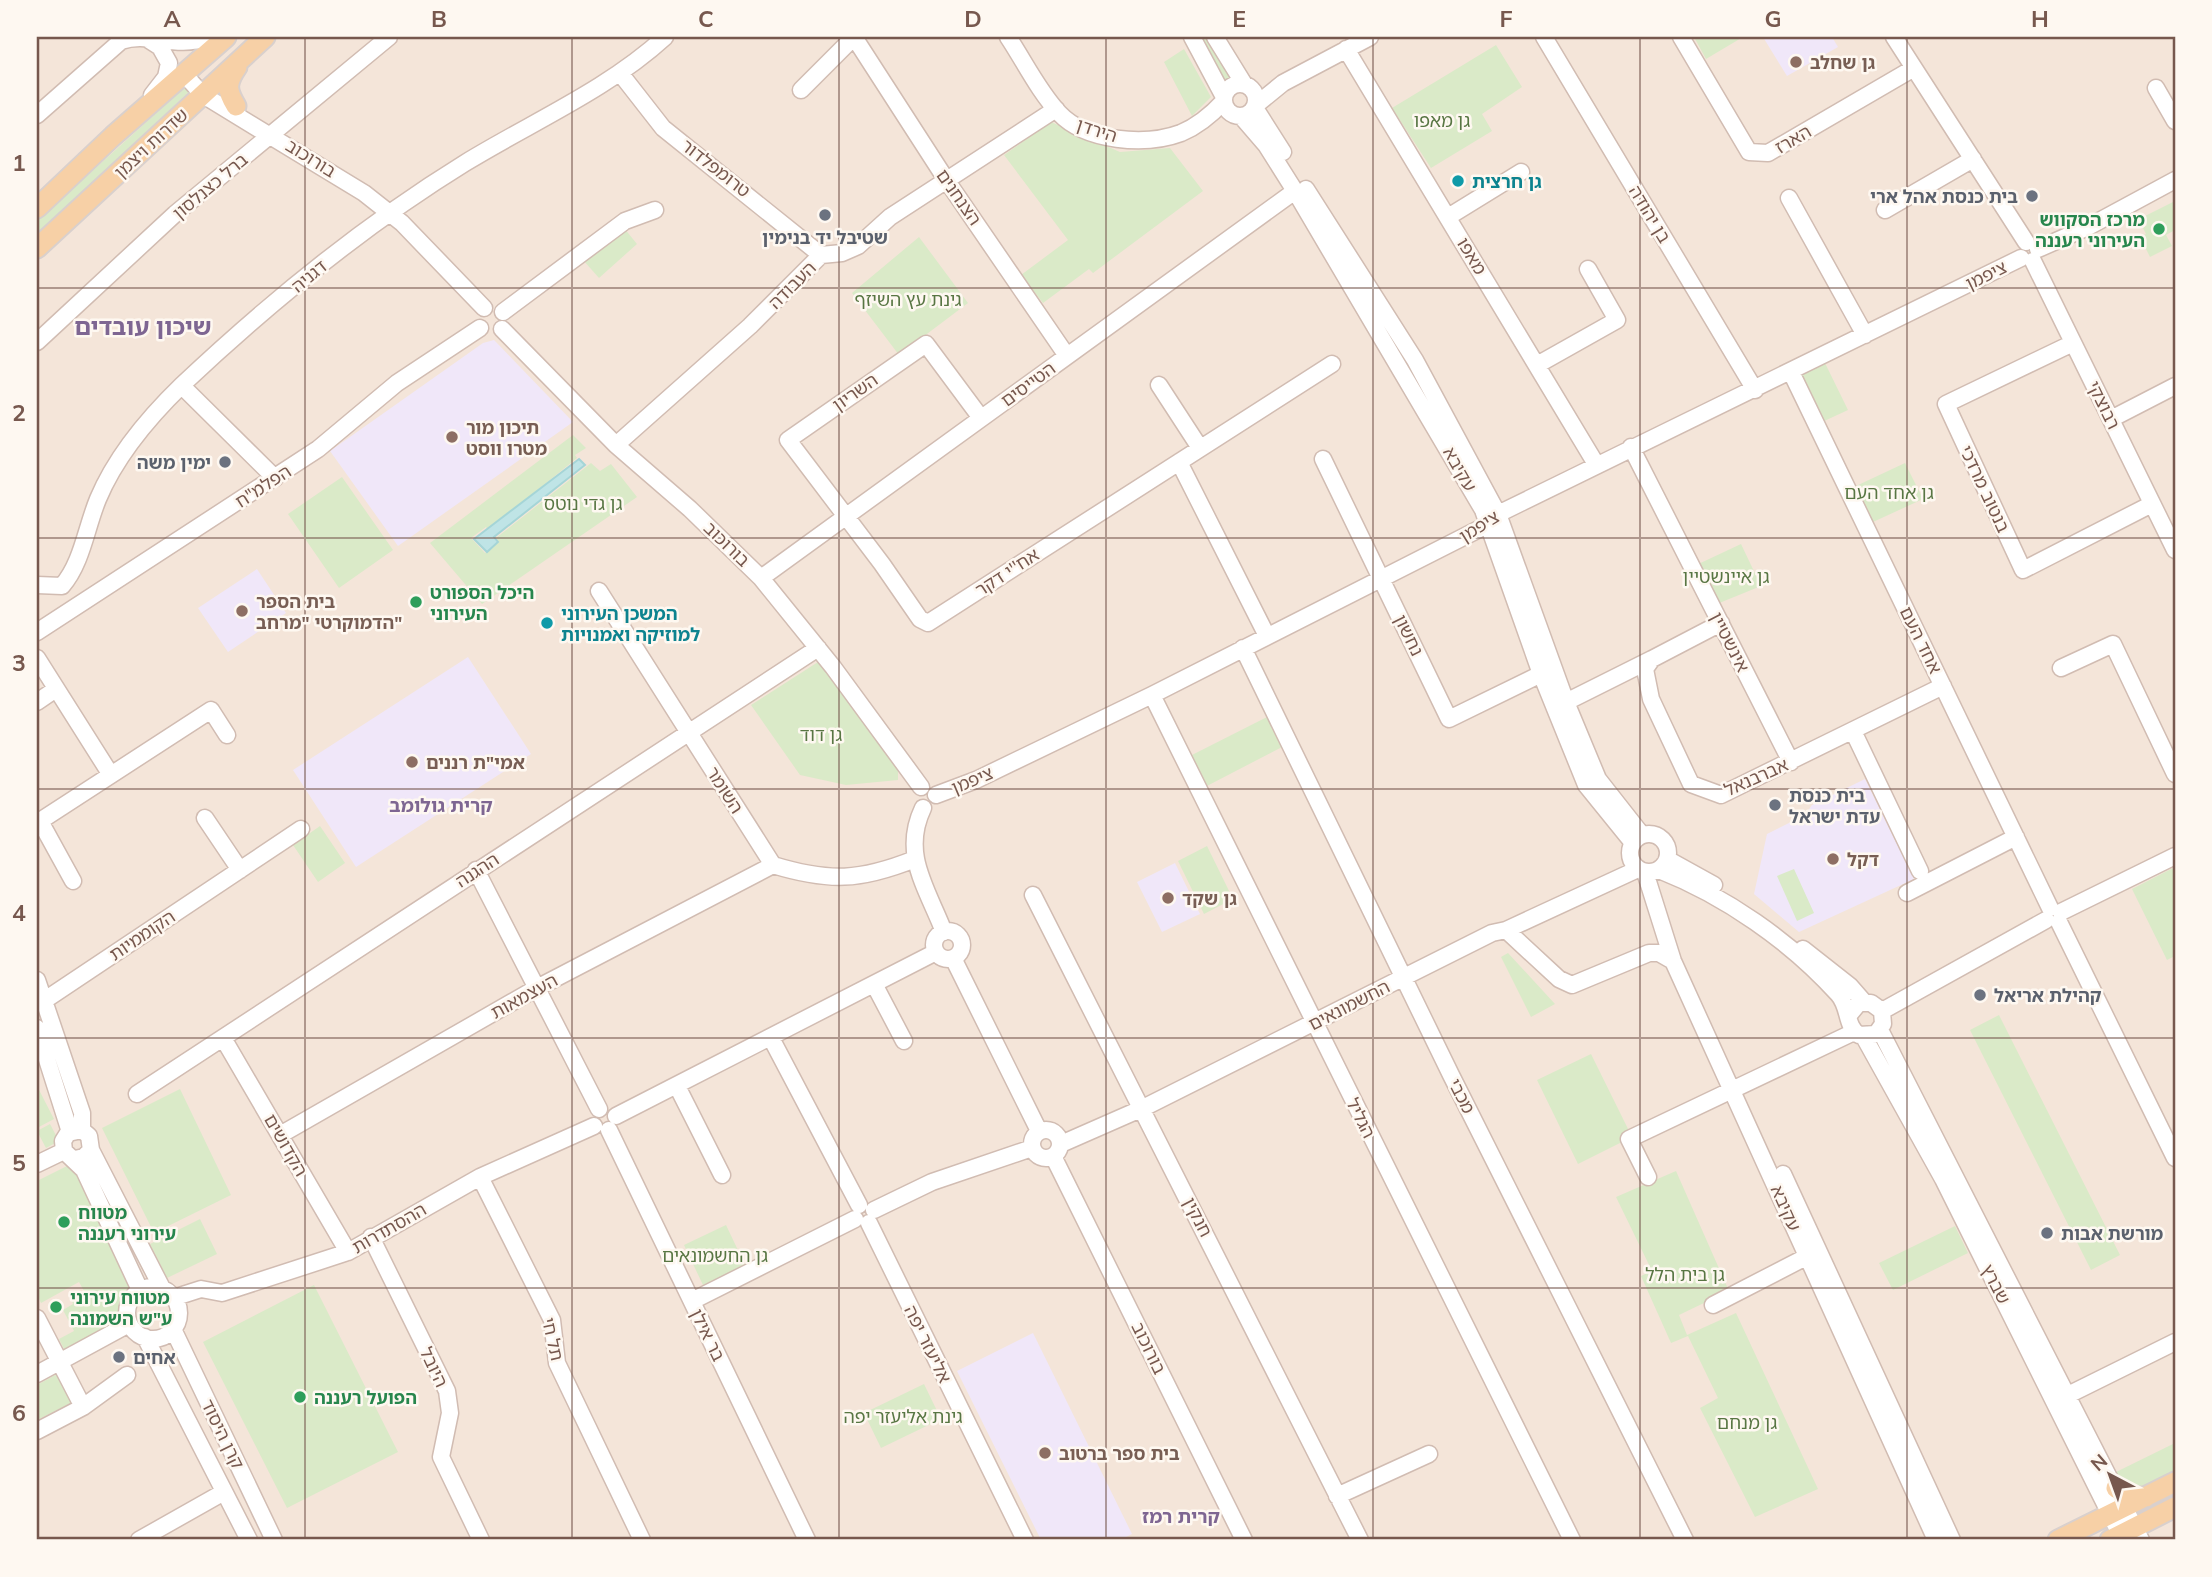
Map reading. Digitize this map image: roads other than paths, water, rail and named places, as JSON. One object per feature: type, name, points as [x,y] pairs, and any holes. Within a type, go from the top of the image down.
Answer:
[{"type":"main road","name":"שדרות ויצמן","points":[[37,208],[126,124],[226,37]]},
{"type":"main road","name":"שדרות ויצמן","points":[[37,248],[265,37]]},
{"type":"main road","points":[[236,106],[227,92],[228,80],[243,57]]},
{"type":"main road","points":[[2058,1540],[2175,1482]]},
{"type":"main road","points":[[2116,1488],[2131,1497],[2146,1497]]},
{"type":"main road","points":[[2126,1536],[2175,1507]]},
{"type":"street","points":[[38,111],[114,45],[129,38],[188,43],[210,37]]},
{"type":"street","name":"ברל כצנלסון","points":[[37,342],[265,131],[389,37]]},
{"type":"street","name":"דגניה","points":[[37,585],[62,586],[72,575],[98,498],[116,464],[148,420],[182,386],[319,267],[389,213],[464,164],[620,73],[665,37]]},
{"type":"street","name":"הצנחנים","points":[[801,90],[854,37],[947,181],[1067,356]]},
{"type":"street","name":"הירדן","points":[[1008,37],[1056,109],[1082,127],[1120,139],[1159,137],[1200,128],[1238,107]]},
{"type":"street","name":"עקיבא","points":[[1192,37],[1415,360],[1493,518],[1598,779],[1638,839]]},
{"type":"street","points":[[1215,37],[1256,95],[1238,107]]},
{"type":"street","points":[[1238,107],[1370,37]]},
{"type":"street","name":"בן יהודה","points":[[1544,37],[1755,390]]},
{"type":"street","name":"הארז","points":[[1681,37],[1749,152],[1768,153],[1914,68]]},
{"type":"street","name":"רבוצקי","points":[[1894,37],[2030,252],[2175,550]]},
{"type":"street","points":[[126,124],[158,89],[168,70],[167,55],[147,39]]},
{"type":"street","name":"מאפו","points":[[1346,49],[1596,464]]},
{"type":"street","name":"בורוכוב","points":[[189,69],[208,90],[265,131],[337,174],[389,213],[484,308]]},
{"type":"street","name":"טרומפלדור","points":[[620,73],[663,128],[821,255]]},
{"type":"street","points":[[1238,107],[1233,85],[1283,83]]},
{"type":"street","points":[[2156,88],[2175,121]]},
{"type":"street","name":"בורוכוב","points":[[208,90],[236,106],[265,131]]},
{"type":"street","name":"עקיבא","points":[[1238,107],[1295,191],[1493,518],[1541,674],[1586,785],[1638,839]]},
{"type":"street","name":"העבודה","points":[[616,445],[750,326],[821,255],[842,253],[858,246],[890,217],[1056,109]]},
{"type":"street","points":[[1885,210],[1973,159]]},
{"type":"street","points":[[1448,217],[1521,172]]},
{"type":"street","name":"ציפמן","points":[[936,795],[976,780],[1152,695],[1382,579],[1596,464],[1755,390],[2030,252],[2088,228],[2175,180]]},
{"type":"street","name":"הטייסים","points":[[761,578],[1295,191]]},
{"type":"street","points":[[1789,198],[1865,335]]},
{"type":"street","points":[[502,320],[495,307],[484,308],[478,319],[480,328],[489,334],[502,320],[625,221],[655,211]]},
{"type":"street","points":[[1537,365],[1617,320],[1588,269]]},
{"type":"street","name":"בורוכוב","points":[[502,320],[616,445],[690,509],[761,578],[818,648],[921,787]]},
{"type":"street","name":"הפלמ\"ח","points":[[37,632],[318,449],[397,383],[480,328]]},
{"type":"street","name":"בנטוב מרדכי","points":[[2073,343],[1946,404],[2023,570],[2152,504]]},
{"type":"street","name":"השריון","points":[[846,517],[788,440],[926,344],[981,418]]},
{"type":"street","name":"אח''י דקר","points":[[846,517],[920,619],[928,623],[1332,364]]},
{"type":"street","name":"אחד העם","points":[[1791,372],[2175,1158]]},
{"type":"street","points":[[1159,385],[1200,448]]},
{"type":"street","points":[[182,386],[275,478]]},
{"type":"street","points":[[2111,419],[2175,386]]},
{"type":"street","name":"אינשטיין","points":[[1631,447],[1791,762]]},
{"type":"street","name":"נחשון","points":[[1323,459],[1449,719],[1541,674]]},
{"type":"street","points":[[1179,461],[1267,636]]},
{"type":"street","name":"השומר","points":[[599,591],[773,865]]},
{"type":"street","points":[[1566,702],[1721,623]]},
{"type":"street","points":[[2061,668],[2113,644],[2175,774]]},
{"type":"street","name":"ההגנה","points":[[137,1094],[818,648]]},
{"type":"street","name":"מכבי","points":[[1243,649],[1685,1540]]},
{"type":"street","points":[[37,659],[111,775]]},
{"type":"street","name":"אברבנאל","points":[[1652,659],[1645,669],[1651,699],[1691,784],[1721,795],[1943,686]]},
{"type":"street","points":[[37,702],[56,688]]},
{"type":"street","name":"הגליל","points":[[1152,695],[1572,1540]]},
{"type":"street","points":[[74,881],[40,821],[211,710],[227,735]]},
{"type":"street","points":[[1853,732],[1920,871]]},
{"type":"street","points":[[921,787],[931,787],[936,795],[933,805],[923,808],[914,796],[921,787]]},
{"type":"street","points":[[923,808],[912,837],[915,859],[944,932]]},
{"type":"street","points":[[205,818],[240,870]]},
{"type":"street","name":"הקוממיות","points":[[45,1000],[301,829]]},
{"type":"street","points":[[1652,867],[1666,845],[1662,839],[1649,834],[1638,839],[1630,857],[1652,867],[1699,888],[1755,921],[1840,996],[1859,1035]]},
{"type":"street","points":[[1907,893],[2016,837]]},
{"type":"street","points":[[1882,1011],[2054,915],[2175,856]]},
{"type":"street","points":[[773,865],[808,876],[839,879],[885,871],[915,859]]},
{"type":"street","name":"העצמאות","points":[[280,1135],[535,989],[773,865]]},
{"type":"street","points":[[1648,1177],[1629,1139],[1737,1087],[1859,1035],[1880,1030],[1883,1024],[1882,1011],[1877,1006],[1864,1002],[1850,986],[1721,889],[1652,867]]},
{"type":"street","name":"עקיבא","points":[[1652,867],[1672,961],[1737,1087],[1952,1540]]},
{"type":"street","name":"החשמונאים","points":[[1057,1150],[1492,933],[1506,930],[1652,867]]},
{"type":"street","points":[[476,870],[599,1109],[594,1115],[606,1124]]},
{"type":"street","name":"חנקין","points":[[1033,895],[1360,1540]]},
{"type":"street","points":[[1506,930],[1559,979],[1572,985],[1648,953],[1659,953],[1672,961]]},
{"type":"street","points":[[944,932],[954,933],[961,942],[961,950],[953,958],[945,958],[936,953],[934,942],[944,932]]},
{"type":"street","name":"ההסתדרות","points":[[167,1293],[201,1289],[222,1293],[348,1252],[480,1177],[606,1124],[936,953]]},
{"type":"street","points":[[953,958],[1040,1131]]},
{"type":"street","points":[[37,980],[82,1113],[76,1131],[63,1141],[69,1155],[84,1170],[140,1290]]},
{"type":"street","points":[[874,985],[904,1041]]},
{"type":"street","points":[[1849,1015],[1855,1006],[1864,1002]]},
{"type":"street","points":[[37,1028],[76,1131],[89,1136],[91,1150],[178,1315],[173,1329],[160,1337],[145,1338],[129,1324],[127,1309],[140,1290]]},
{"type":"street","name":"שברץ","points":[[1880,1030],[2116,1488],[2126,1536]]},
{"type":"street","name":"שברץ","points":[[1859,1035],[1943,1179],[2119,1510]]},
{"type":"street","name":"הקדושים","points":[[223,1038],[348,1252]]},
{"type":"street","name":"אליעזר יפה","points":[[771,1038],[864,1214],[1025,1540]]},
{"type":"street","points":[[677,1086],[722,1175]]},
{"type":"street","name":"עקיבא","points":[[1737,1087],[1808,1256],[1936,1540]]},
{"type":"street","name":"בר אילן","points":[[606,1124],[807,1540]]},
{"type":"street","points":[[1040,1131],[1054,1131],[1057,1150],[1043,1158],[1032,1148],[1033,1138],[1040,1131]]},
{"type":"street","points":[[692,1301],[932,1182],[1032,1148]]},
{"type":"street","points":[[37,1164],[69,1155],[84,1157],[91,1150]]},
{"type":"street","name":"בורוכוב","points":[[1057,1150],[1244,1540]]},
{"type":"street","name":"תל חי","points":[[480,1177],[552,1320],[557,1363],[642,1540]]},
{"type":"street","name":"היובל","points":[[371,1237],[447,1391],[450,1413],[441,1457],[481,1540]]},
{"type":"street","points":[[1713,1305],[1808,1256]]},
{"type":"street","points":[[140,1290],[167,1293]]},
{"type":"street","points":[[37,1318],[83,1407]]},
{"type":"street","points":[[37,1374],[129,1324]]},
{"type":"street","name":"קרן היסוד","points":[[173,1329],[274,1540]]},
{"type":"street","name":"קרן היסוד","points":[[145,1338],[249,1540]]},
{"type":"street","points":[[2068,1395],[2175,1342]]},
{"type":"street","points":[[37,1431],[83,1407],[127,1375]]},
{"type":"street","points":[[1338,1496],[1429,1454]]},
{"type":"street","points":[[139,1540],[224,1492]]},
{"type":"water","points":[[579,459],[585,465],[494,537],[498,542],[487,552],[474,539]]},
{"type":"place","name":"גן שחלב","points":[[1796,62]]},
{"type":"place","name":"גן חרצית","points":[[1458,181]]},
{"type":"place","name":"בית כנסת אהל ארי","points":[[2032,196]]},
{"type":"place","name":"שטיבל יד בנימין","points":[[825,215]]},
{"type":"place","name":"מרכז הסקווש העירוני רעננה","points":[[2159,229]]},
{"type":"place","name":"תיכון מור מטרו ווסט","points":[[452,437]]},
{"type":"place","name":"ימין משה","points":[[225,462]]},
{"type":"place","name":"היכל הספורט העירוני","points":[[416,602]]},
{"type":"place","name":"בית הספר הדמוקרטי \"מרחב\"","points":[[242,611]]},
{"type":"place","name":"המשכן העירוני למוזיקה ואמנויות","points":[[547,623]]},
{"type":"place","name":"אמי\"ת רננים","points":[[412,762]]},
{"type":"place","name":"בית כנסת עדת ישראל","points":[[1775,805]]},
{"type":"place","name":"דקל","points":[[1833,859]]},
{"type":"place","name":"גן שקד","points":[[1168,898]]},
{"type":"place","name":"קהילת אריאל","points":[[1980,995]]},
{"type":"place","name":"מטווח עירוני רעננה","points":[[64,1222]]},
{"type":"place","name":"מורשת אבות","points":[[2047,1233]]},
{"type":"place","name":"מטווח עירוני ע\"ש השמונה","points":[[56,1307]]},
{"type":"place","name":"אחים","points":[[119,1357]]},
{"type":"place","name":"הפועל רעננה","points":[[300,1397]]},
{"type":"place","name":"בית ספר ברטוב","points":[[1045,1453]]},
{"type":"district","name":"שיכון עובדים","points":[[143,326]]},
{"type":"district","name":"קרית גולומב","points":[[441,805]]},
{"type":"district","name":"קרית רמז","points":[[1181,1516]]},
{"type":"park label","name":"גן מאפו","points":[[1442,120]]},
{"type":"park label","name":"גינת עץ השיזף","points":[[908,299]]},
{"type":"park label","name":"גן אחד העם","points":[[1889,492]]},
{"type":"park label","name":"גן גדי נוטס","points":[[583,503]]},
{"type":"park label","name":"גן איינשטיין","points":[[1726,576]]},
{"type":"park label","name":"גן דוד","points":[[821,734]]},
{"type":"park label","name":"גן החשמונאים","points":[[715,1255]]},
{"type":"park label","name":"גן בית הלל","points":[[1685,1274]]},
{"type":"park label","name":"גינת אליעזר יפה","points":[[903,1416]]},
{"type":"park label","name":"גן מנחם","points":[[1747,1422]]}]
